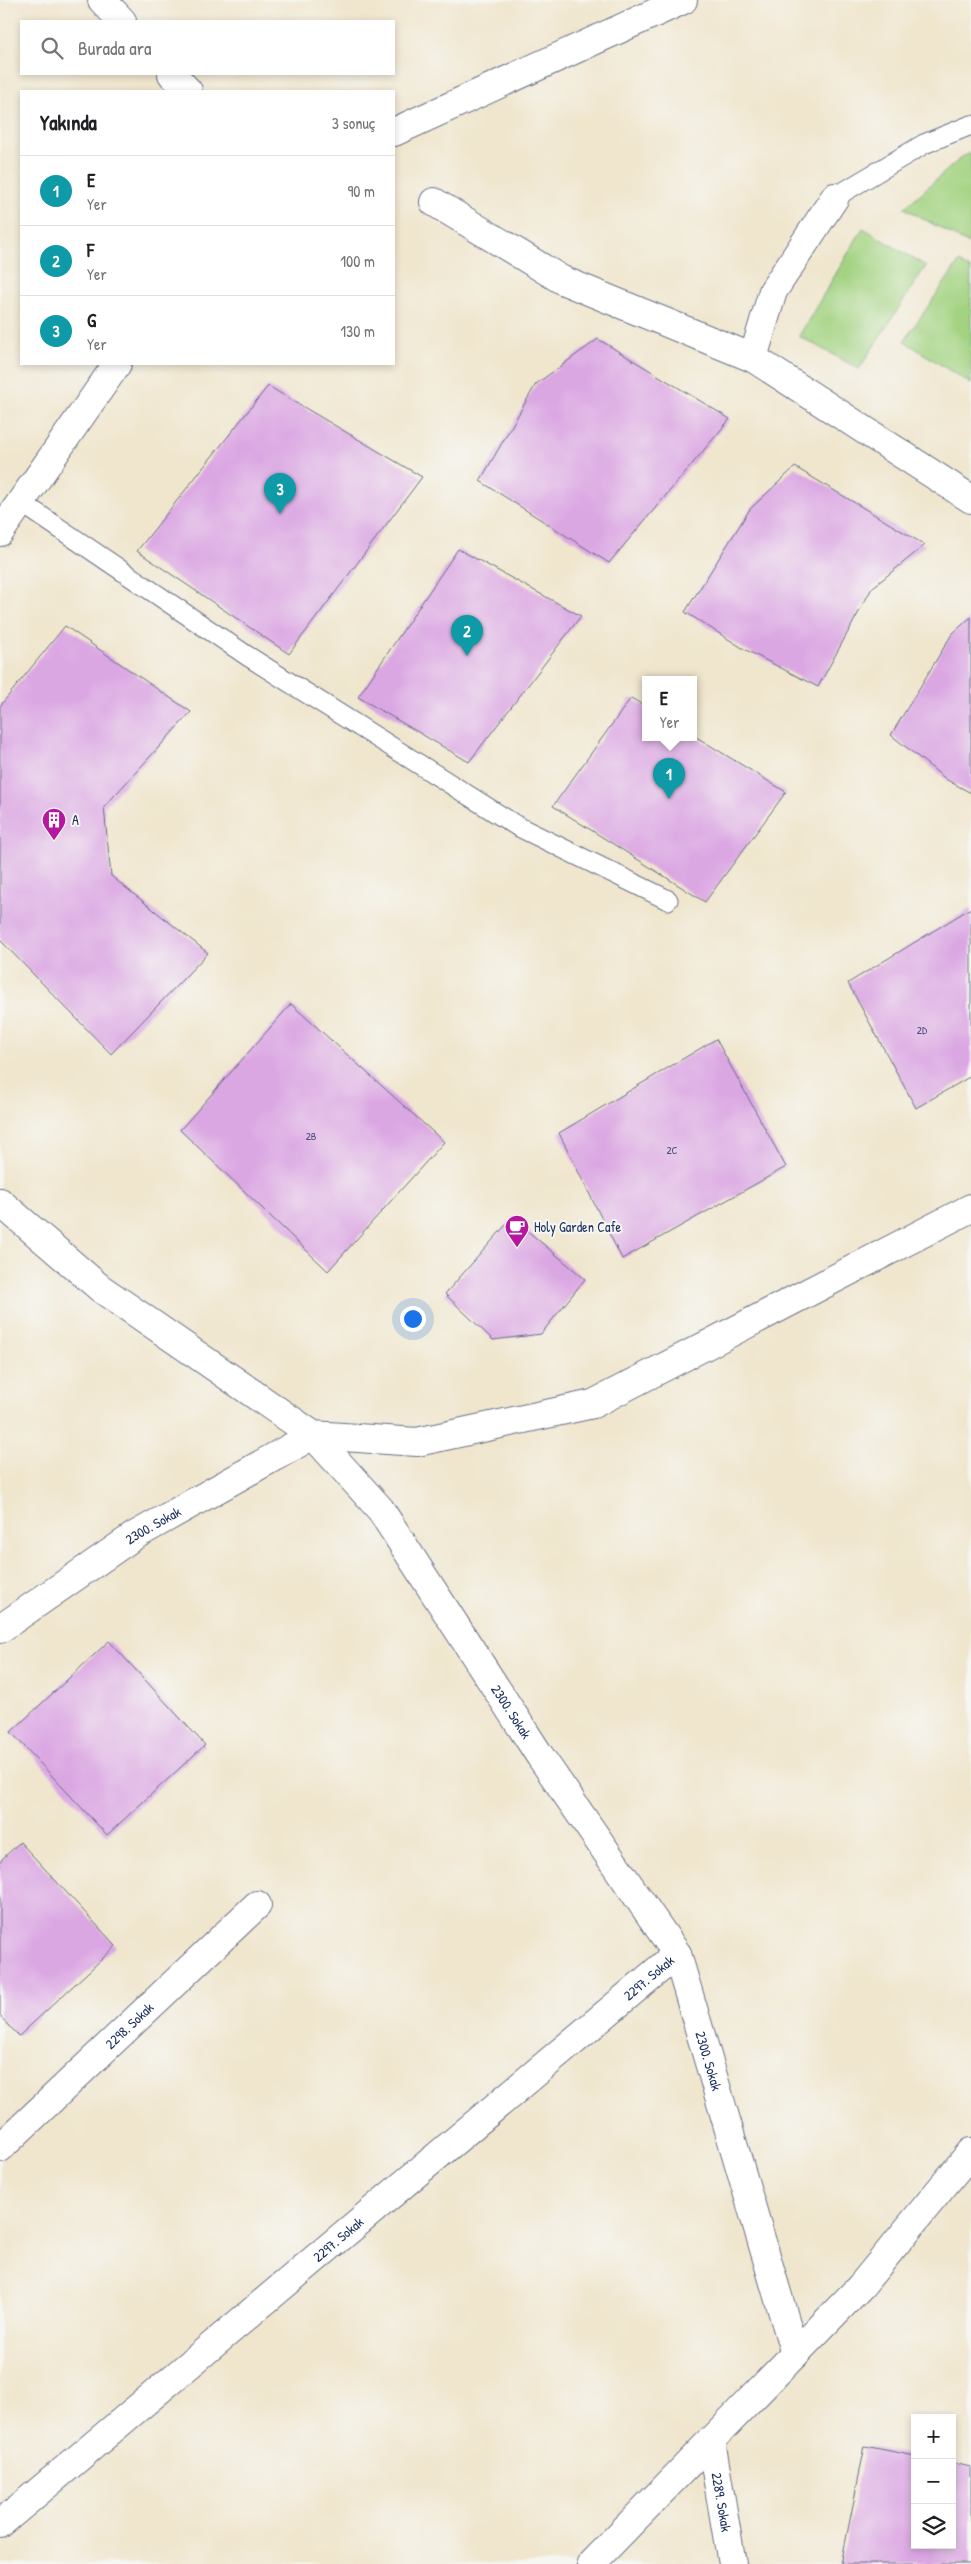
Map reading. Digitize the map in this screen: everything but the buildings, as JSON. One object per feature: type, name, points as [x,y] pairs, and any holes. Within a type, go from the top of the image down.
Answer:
[{"type":"street","points":[[102,0],[121,20]]},
{"type":"street","points":[[395,132],[684,0]]},
{"type":"street","points":[[173,75],[187,90]]},
{"type":"street","points":[[753,358],[773,291],[835,197]]},
{"type":"street","points":[[434,202],[562,280],[753,358],[971,499]]},
{"type":"street","points":[[0,532],[116,365]]},
{"type":"street","points":[[0,1202],[100,1288],[314,1435],[417,1442],[593,1404],[971,1208]]},
{"type":"street","name":"2300. Sokak","points":[[0,1629],[134,1536],[314,1435],[380,1509],[540,1756],[676,1954],[795,2354]]},
{"type":"street","name":"2298. Sokak","points":[[0,2148],[258,1905]]},
{"type":"street","name":"2297. Sokak","points":[[0,2524],[676,1954]]},
{"type":"street","points":[[591,2564],[861,2286],[971,2152]]},
{"type":"street","name":"2289. Sokak","points":[[711,2441],[732,2564]]},
{"type":"lane","points":[[835,197],[924,144],[971,125]]},
{"type":"lane","points":[[22,502],[246,655],[517,826],[668,900]]},
{"type":"green space","points":[[971,153],[971,245],[904,208],[962,157]]},
{"type":"green space","points":[[863,228],[926,266],[859,369],[799,336]]},
{"type":"green space","points":[[959,262],[971,270],[971,384],[904,341]]},
{"type":"place","name":"G","points":[[280,514]]},
{"type":"place","name":"F","points":[[467,656]]},
{"type":"place","name":"E","points":[[669,799]]},
{"type":"place","name":"A","points":[[54,841]]},
{"type":"place","name":"Holy Garden Cafe","points":[[517,1248]]}]
